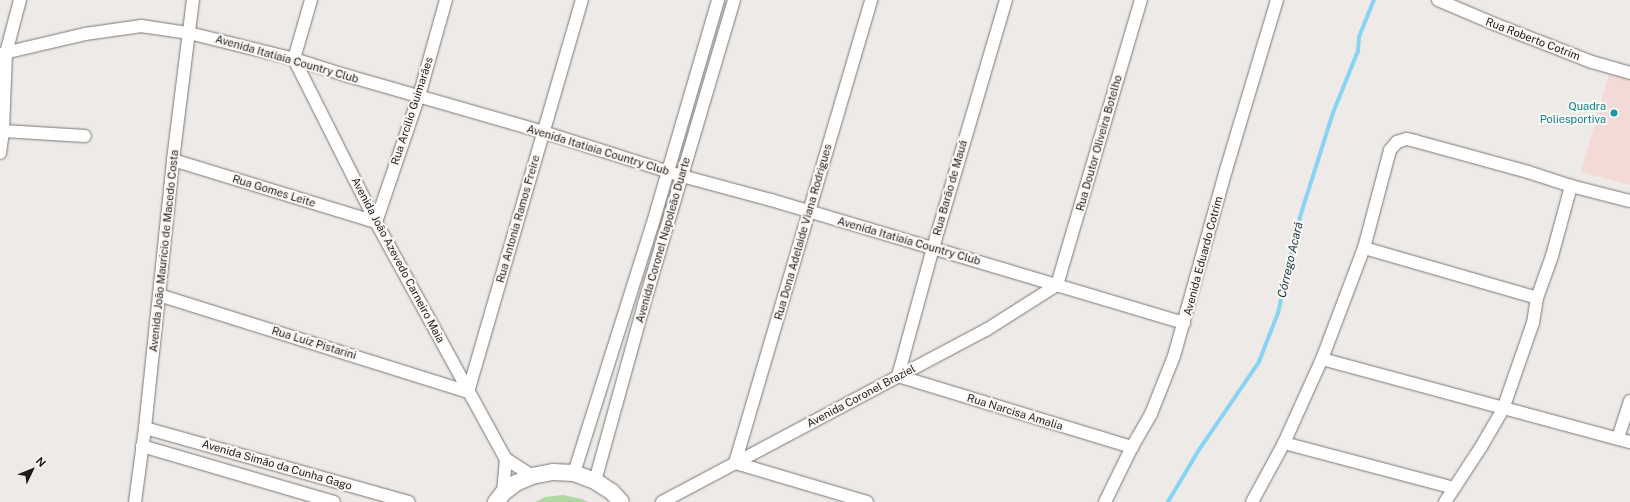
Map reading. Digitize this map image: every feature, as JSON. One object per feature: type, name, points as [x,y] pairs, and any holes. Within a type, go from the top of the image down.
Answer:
[{"type":"street","points":[[0,154],[3,131],[3,53],[20,0]]},
{"type":"street","name":"Avenida João Mauricio de Macedo Costa","points":[[134,502],[145,428],[173,160],[193,0]]},
{"type":"street","points":[[294,59],[311,0]]},
{"type":"street","name":"Rua Arcilio Guimarães","points":[[376,222],[419,96],[446,0]]},
{"type":"street","name":"Rua Antonia Ramos Freire","points":[[468,392],[582,0]]},
{"type":"street","name":"Avenida Coronel Napoleão Duarte","points":[[574,473],[627,310],[718,0]]},
{"type":"street","name":"Avenida Coronel Napoleão Duarte","points":[[595,481],[629,356],[734,0]]},
{"type":"street","name":"Rua Dona Adelaide Viana Rodrigues","points":[[735,463],[870,0]]},
{"type":"street","name":"Rua Barão de Mauá","points":[[898,376],[933,248],[1006,0]]},
{"type":"street","name":"Rua Doutor Oliveira Botelho","points":[[1057,285],[1141,0]]},
{"type":"street","name":"Avenida Eduardo Cotrim","points":[[1105,502],[1132,447],[1151,414],[1174,356],[1226,170],[1277,0]]},
{"type":"street","name":"Rua Roberto Cotrim","points":[[1438,0],[1592,62],[1630,73]]},
{"type":"street","name":"Avenida Itatiaia Country Club","points":[[3,53],[85,34],[141,26],[189,33],[294,59],[544,132],[682,176],[933,248],[1184,323]]},
{"type":"street","name":"Avenida João Azevedo Carneiro Maia","points":[[294,59],[376,222],[506,459],[532,476]]},
{"type":"street","points":[[3,131],[85,136]]},
{"type":"street","points":[[1252,502],[1284,443],[1322,359],[1364,248],[1390,150],[1393,145],[1401,140],[1408,139],[1571,186],[1630,201]]},
{"type":"street","name":"Rua Gomes Leite","points":[[173,160],[376,222]]},
{"type":"street","points":[[1445,502],[1503,409],[1533,323],[1537,298],[1552,256],[1571,186]]},
{"type":"street","points":[[1364,248],[1537,298]]},
{"type":"street","name":"Avenida Coronel Braziel","points":[[662,502],[986,330],[1057,285]]},
{"type":"street","name":"Rua Luiz Pistarini","points":[[159,295],[468,392]]},
{"type":"street","points":[[1322,359],[1630,442]]},
{"type":"street","name":"Rua Narcisa Amalia","points":[[898,376],[1132,447]]},
{"type":"street","points":[[1618,438],[1630,401]]},
{"type":"street","name":"Avenida Simão da Cunha Gago","points":[[145,428],[409,502]]},
{"type":"street","points":[[1284,443],[1454,488]]},
{"type":"street","name":"Avenida Simão da Cunha Gago","points":[[142,446],[334,502]]},
{"type":"street","points":[[499,498],[506,459]]},
{"type":"street","points":[[735,463],[867,502]]},
{"type":"street","points":[[499,498],[516,483],[532,476],[553,472],[574,473],[595,481],[612,492],[620,502]]},
{"type":"shaded area","name":"Quadra Poliesportiva","points":[[1609,74],[1630,79],[1630,185],[1581,172]]},
{"type":"green space","points":[[563,495],[582,499],[588,502],[535,502],[545,497]]},
{"type":"waterway","name":"Córrego Acará","points":[[1168,502],[1199,450],[1259,362],[1278,313],[1300,217],[1333,113],[1358,51],[1359,37],[1374,0]]},
{"type":"place","name":"Quadra Poliesportiva","points":[[1614,113]]}]
